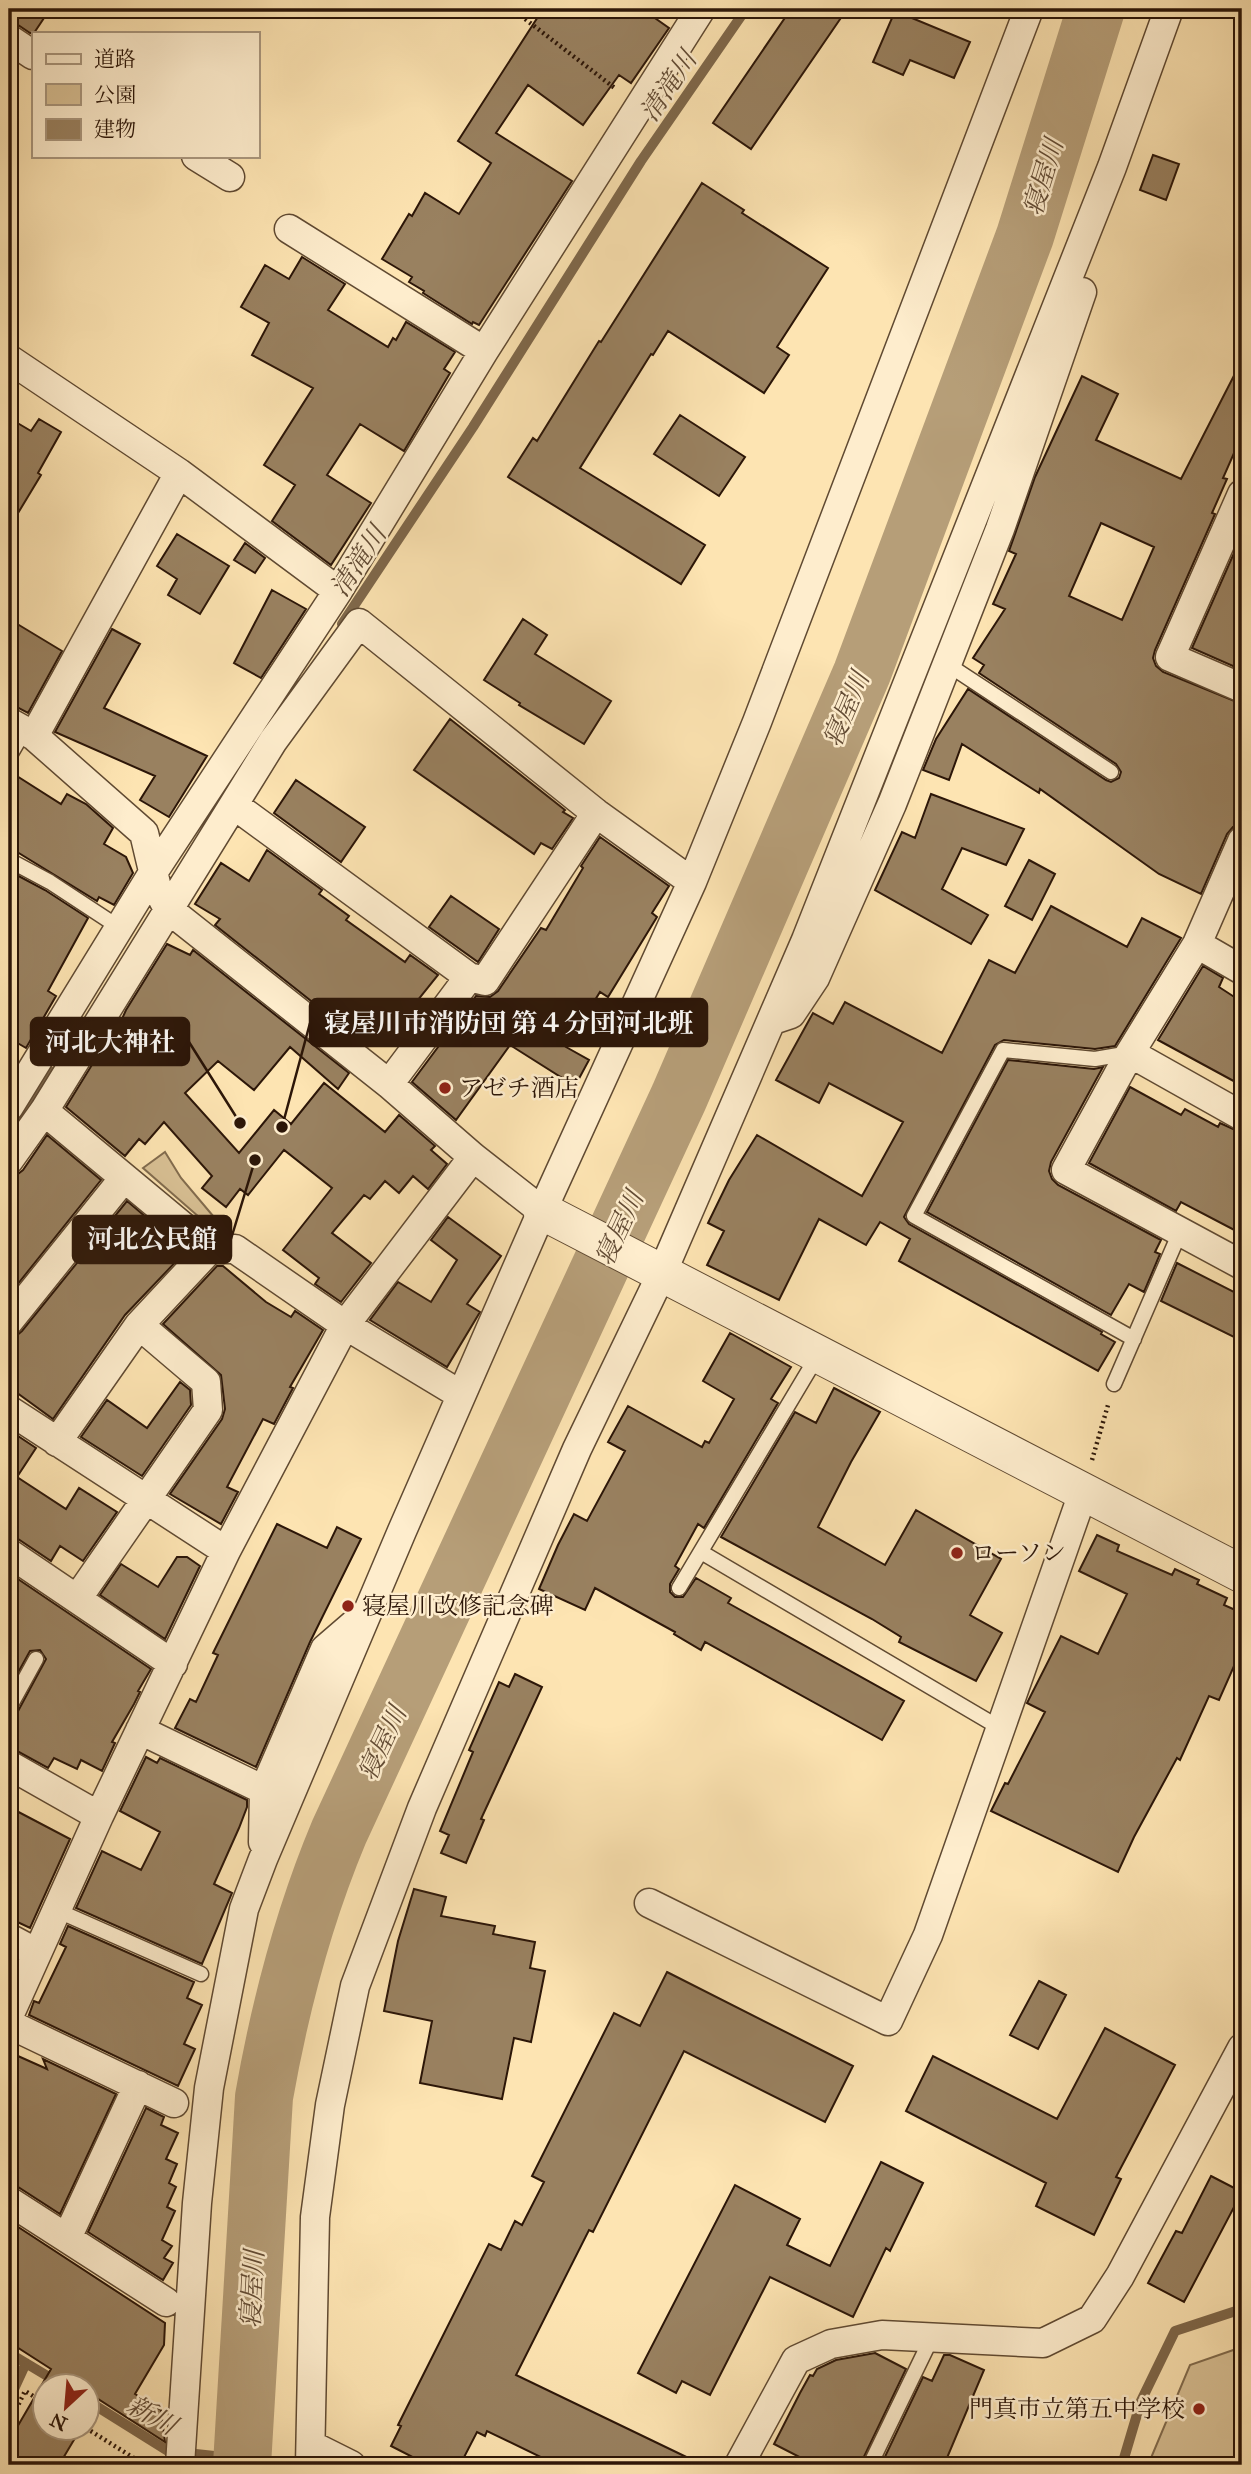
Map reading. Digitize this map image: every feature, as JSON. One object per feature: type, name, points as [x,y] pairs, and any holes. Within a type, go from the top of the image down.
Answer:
[{"type":"street","points":[[14,1089],[338,591],[484,351],[701,9]]},
{"type":"street","points":[[180,2465],[197,2203],[209,2088],[244,1909],[461,1395],[549,1215],[692,882],[777,670],[1029,9]]},
{"type":"street","points":[[351,2465],[310,2455],[315,2217],[330,2105],[355,1986],[427,1796],[656,1270],[807,940],[1092,217],[1169,9]]},
{"type":"street","points":[[9,39],[32,54]]},
{"type":"street","points":[[199,158],[230,177]]},
{"type":"street","points":[[772,1020],[791,1014],[815,978],[892,804],[1000,529],[1085,282],[1092,217]]},
{"type":"street","points":[[289,229],[484,351]]},
{"type":"street","points":[[9,359],[179,473],[338,591]]},
{"type":"street","points":[[179,473],[22,730],[144,833],[158,888],[168,909],[389,1084],[473,1157],[549,1215],[1242,1574]]},
{"type":"street","points":[[1242,494],[1170,657],[1242,688]]},
{"type":"street","points":[[9,1160],[44,1111],[274,741],[359,624],[597,813],[692,882]]},
{"type":"street","points":[[234,805],[469,977],[485,981],[597,813]]},
{"type":"street","points":[[1242,841],[1197,944],[1130,1053],[1066,1170],[1242,1265]]},
{"type":"street","points":[[1197,944],[1242,970]]},
{"type":"street","points":[[389,1084],[469,977]]},
{"type":"street","points":[[1130,1053],[1242,1116]]},
{"type":"street","points":[[44,1111],[210,1249],[235,1249],[345,1325],[461,1395]]},
{"type":"street","points":[[9,2016],[99,1816],[226,1551],[345,1325],[473,1157]]},
{"type":"street","points":[[9,1321],[124,1178]]},
{"type":"street","points":[[57,1442],[139,1325],[210,1249]]},
{"type":"street","points":[[77,1600],[208,1410],[206,1382],[139,1325]]},
{"type":"street","points":[[9,1410],[226,1551]]},
{"type":"street","points":[[649,1903],[888,2021],[928,1935],[1083,1493]]},
{"type":"street","points":[[9,1553],[173,1664]]},
{"type":"street","points":[[263,1859],[264,1790],[326,1649],[368,1612]]},
{"type":"street","points":[[140,1730],[264,1790]]},
{"type":"street","points":[[9,1765],[99,1816]]},
{"type":"street","points":[[9,1938],[37,1953]]},
{"type":"street","points":[[9,2024],[174,2103]]},
{"type":"street","points":[[739,2465],[796,2360],[831,2344],[882,2335],[1043,2343],[1092,2319],[1120,2276],[1242,2048]]},
{"type":"street","points":[[66,2238],[138,2085]]},
{"type":"street","points":[[9,2201],[166,2302]]},
{"type":"lane","points":[[947,664],[1111,772]]},
{"type":"lane","points":[[9,757],[22,730]]},
{"type":"lane","points":[[9,860],[50,882],[120,928]]},
{"type":"lane","points":[[1130,1053],[1095,1059],[1003,1050],[914,1216],[1134,1339]]},
{"type":"lane","points":[[1114,1384],[1181,1232]]},
{"type":"lane","points":[[678,1588],[818,1354]]},
{"type":"lane","points":[[701,1552],[1000,1728]]},
{"type":"lane","points":[[9,1708],[36,1660]]},
{"type":"lane","points":[[56,1910],[201,1974]]},
{"type":"lane","points":[[870,2465],[932,2337]]},
{"type":"path","points":[[512,9],[639,107]]},
{"type":"path","points":[[1083,1493],[1114,1384]]},
{"type":"path","points":[[9,2424],[24,2391],[32,2396]]},
{"type":"path","points":[[102,2438],[145,2465]]},
{"type":"green space","points":[[165,1152],[181,1178],[224,1229],[215,1231],[143,1168]]},
{"type":"green space","name":"門真市立第五中学校","points":[[1242,2347],[1242,2465],[1148,2465],[1190,2365]]},
{"type":"building","points":[[9,9],[50,9],[32,33],[9,23]]},
{"type":"building","points":[[543,9],[575,9],[589,18],[596,9],[642,9],[669,28],[631,83],[619,75],[583,125],[528,85],[496,133],[572,181],[479,325],[473,322],[472,324],[423,293],[424,291],[409,282],[412,277],[382,259],[425,193],[459,214],[491,163],[458,141]]},
{"type":"building","points":[[791,9],[847,9],[751,149],[713,123]]},
{"type":"building","points":[[895,11],[970,42],[954,78],[910,60],[903,75],[873,62]]},
{"type":"building","points":[[1153,155],[1179,164],[1166,200],[1140,190]]},
{"type":"building","points":[[702,183],[744,210],[742,213],[828,268],[777,347],[789,355],[764,393],[668,331],[580,468],[705,545],[681,584],[508,477],[533,438],[537,441]]},
{"type":"building","points":[[302,257],[345,284],[328,310],[388,347],[393,338],[396,340],[406,322],[455,352],[444,369],[450,373],[404,451],[360,424],[327,475],[371,503],[331,565],[272,521],[295,485],[264,465],[313,388],[252,355],[269,323],[241,307],[265,265],[289,279]]},
{"type":"building","points":[[1242,360],[1242,435],[1223,478],[1227,479],[1212,513],[1215,514],[1153,658],[1156,666],[1163,672],[1242,704],[1242,825],[1233,827],[1227,834],[1201,894],[1159,874],[1040,789],[1039,793],[962,744],[949,780],[923,770],[936,739],[968,689],[1106,780],[1111,782],[1119,778],[1121,772],[1116,764],[979,673],[984,665],[973,658],[1005,609],[993,604],[1016,554],[1009,551],[1035,477],[1082,376],[1118,394],[1096,440],[1181,479]],"holes":[[[1101,523],[1154,547],[1122,620],[1069,596]]]},
{"type":"building","points":[[680,415],[745,457],[719,496],[654,454]]},
{"type":"building","points":[[9,418],[31,431],[39,419],[61,432],[38,473],[41,475],[9,528]]},
{"type":"building","points":[[177,534],[229,566],[200,614],[168,595],[177,579],[157,566]]},
{"type":"building","points":[[1242,535],[1242,670],[1192,648]]},
{"type":"building","points":[[245,543],[265,558],[255,573],[234,560]]},
{"type":"building","points":[[272,590],[306,609],[261,678],[234,663]]},
{"type":"building","points":[[9,619],[62,651],[28,713],[9,703]]},
{"type":"building","points":[[523,619],[547,635],[535,654],[611,701],[584,744],[519,705],[520,703],[484,680]]},
{"type":"building","points":[[112,629],[140,644],[104,708],[207,756],[169,817],[140,800],[155,776],[55,732]]},
{"type":"building","points":[[450,719],[573,818],[552,849],[541,843],[534,854],[414,770]]},
{"type":"building","points":[[9,771],[61,804],[67,794],[86,804],[113,828],[104,844],[126,857],[133,873],[114,905],[99,897],[97,901],[9,847]]},
{"type":"building","points":[[296,780],[365,827],[341,862],[274,813]]},
{"type":"building","points":[[931,794],[1024,829],[1006,865],[962,848],[942,889],[988,915],[971,944],[875,890],[902,832],[915,838]]},
{"type":"building","points":[[600,837],[669,886],[652,913],[657,917],[608,997],[600,992],[566,1047],[589,1060],[575,1086],[510,1045],[456,1120],[412,1082],[476,996],[490,997],[498,991],[541,928],[546,930]]},
{"type":"building","points":[[267,850],[322,890],[319,894],[349,916],[346,920],[405,962],[410,955],[438,975],[385,1041],[376,1035],[368,1046],[215,925],[220,919],[195,904],[221,863],[249,881]]},
{"type":"building","points":[[1029,860],[1055,874],[1032,920],[1005,906]]},
{"type":"building","points":[[13,873],[88,918],[48,991],[56,996],[26,1048],[9,1038],[9,881]]},
{"type":"building","points":[[451,896],[499,929],[478,962],[429,927]]},
{"type":"building","points":[[1051,906],[1127,947],[1142,918],[1181,938],[1115,1046],[1095,1049],[1004,1040],[995,1045],[904,1217],[909,1224],[1102,1332],[1101,1334],[1115,1342],[1098,1371],[899,1261],[910,1239],[880,1222],[866,1245],[819,1219],[779,1300],[707,1265],[724,1231],[708,1223],[729,1180],[757,1135],[862,1196],[903,1122],[829,1083],[819,1103],[776,1080],[813,1013],[833,1024],[845,1002],[942,1053],[989,960],[1015,973]]},
{"type":"building","points":[[167,944],[190,955],[193,950],[349,1073],[338,1089],[290,1047],[254,1090],[218,1061],[185,1093],[239,1153],[274,1110],[291,1124],[324,1083],[385,1132],[399,1115],[435,1146],[431,1150],[447,1164],[428,1189],[413,1176],[399,1193],[385,1181],[370,1199],[364,1195],[332,1233],[371,1263],[341,1302],[315,1284],[319,1278],[283,1250],[332,1188],[284,1150],[248,1195],[240,1189],[226,1207],[202,1188],[212,1176],[164,1122],[145,1144],[139,1139],[125,1156],[66,1107],[106,1042],[117,1030],[126,1010]]},
{"type":"building","points":[[1203,966],[1223,978],[1219,987],[1242,1002],[1242,1097],[1236,1094],[1241,1085],[1158,1040]]},
{"type":"building","points":[[1008,1060],[1094,1069],[1103,1067],[1051,1162],[1049,1171],[1058,1185],[1161,1240],[1155,1252],[1160,1254],[1144,1292],[1129,1284],[1111,1315],[927,1212]]},
{"type":"building","points":[[1130,1087],[1181,1115],[1185,1109],[1218,1127],[1220,1123],[1242,1133],[1242,1234],[1181,1202],[1176,1211],[1089,1163]]},
{"type":"building","points":[[47,1135],[101,1180],[9,1295],[9,1181],[23,1170]]},
{"type":"building","points":[[127,1201],[186,1251],[125,1315],[53,1419],[9,1387],[9,1337],[22,1331]]},
{"type":"building","points":[[448,1217],[501,1256],[467,1304],[480,1312],[447,1367],[370,1320],[398,1282],[431,1302],[457,1260],[431,1240]]},
{"type":"building","points":[[1177,1263],[1242,1296],[1242,1341],[1161,1301]]},
{"type":"building","points":[[217,1266],[223,1266],[266,1302],[291,1317],[295,1311],[323,1330],[290,1387],[293,1388],[274,1424],[263,1419],[227,1487],[238,1492],[221,1524],[170,1494],[222,1419],[225,1409],[221,1375],[163,1324]]},
{"type":"building","points":[[730,1333],[791,1367],[771,1399],[778,1403],[704,1528],[698,1524],[675,1566],[679,1569],[670,1584],[670,1592],[675,1597],[683,1597],[696,1578],[731,1598],[728,1603],[904,1701],[882,1740],[705,1642],[701,1650],[674,1634],[675,1632],[595,1588],[585,1610],[539,1589],[574,1514],[587,1521],[625,1451],[608,1442],[628,1406],[702,1447],[705,1441],[709,1443],[734,1399],[703,1381]]},
{"type":"building","points":[[180,1382],[190,1390],[191,1405],[142,1476],[81,1437],[107,1400],[147,1428]]},
{"type":"building","points":[[834,1388],[880,1412],[818,1527],[885,1565],[916,1510],[1001,1559],[970,1615],[1002,1633],[976,1681],[899,1642],[901,1637],[872,1619],[721,1537],[795,1412],[816,1423]]},
{"type":"building","points":[[9,1430],[36,1448],[17,1477],[66,1509],[79,1488],[117,1512],[83,1561],[60,1546],[51,1561],[18,1539],[9,1537]]},
{"type":"building","points":[[277,1524],[327,1548],[337,1527],[361,1539],[310,1642],[256,1767],[175,1728],[190,1699],[196,1702],[218,1655],[213,1653]]},
{"type":"building","points":[[1097,1535],[1119,1545],[1117,1551],[1172,1575],[1175,1569],[1199,1580],[1197,1584],[1227,1598],[1224,1605],[1242,1613],[1242,1648],[1219,1700],[1209,1696],[1180,1760],[1177,1758],[1118,1872],[991,1811],[1045,1712],[1027,1703],[1061,1636],[1098,1654],[1127,1594],[1079,1571]]},
{"type":"building","points":[[177,1557],[187,1557],[200,1566],[165,1639],[100,1595],[121,1564],[158,1587]]},
{"type":"building","points":[[9,1573],[151,1669],[112,1742],[115,1743],[102,1771],[81,1760],[77,1769],[54,1758],[48,1768],[9,1748],[9,1718],[17,1713],[46,1659],[40,1650],[30,1651],[9,1689]]},
{"type":"building","points":[[515,1674],[542,1687],[481,1819],[484,1820],[466,1863],[441,1853],[449,1835],[440,1831],[473,1752],[469,1750],[499,1682],[509,1687]]},
{"type":"building","points":[[146,1757],[157,1763],[160,1758],[247,1800],[239,1828],[214,1884],[232,1893],[202,1964],[76,1908],[102,1851],[141,1870],[160,1832],[120,1811]]},
{"type":"building","points":[[9,1807],[70,1839],[30,1928],[9,1918]]},
{"type":"building","points":[[414,1889],[446,1897],[441,1916],[495,1926],[493,1934],[535,1942],[530,1968],[545,1971],[531,2042],[514,2038],[502,2099],[420,2083],[432,2021],[384,2011],[398,1941]]},
{"type":"building","points":[[68,1926],[194,1982],[187,1998],[202,2005],[184,2044],[195,2049],[178,2086],[29,2015],[34,2001],[39,2003],[66,1947],[60,1944]]},
{"type":"building","points":[[667,1972],[853,2066],[825,2122],[684,2051],[593,2232],[589,2230],[516,2375],[703,2465],[557,2465],[487,2431],[485,2436],[477,2432],[460,2465],[428,2465],[391,2446],[401,2426],[398,2425],[489,2244],[501,2250],[515,2221],[522,2225],[544,2182],[532,2176],[614,2013],[640,2026]]},
{"type":"building","points":[[1039,1981],[1066,1995],[1038,2049],[1010,2035]]},
{"type":"building","points":[[1105,2028],[1175,2065],[1116,2177],[1121,2179],[1094,2235],[1036,2206],[1046,2183],[906,2111],[933,2056],[1057,2119]]},
{"type":"building","points":[[9,2052],[47,2069],[43,2059],[116,2094],[60,2214],[18,2187],[9,2185]]},
{"type":"building","points":[[146,2108],[164,2117],[161,2125],[178,2133],[166,2159],[177,2164],[169,2183],[176,2187],[167,2207],[175,2211],[162,2240],[172,2246],[164,2258],[173,2263],[163,2280],[88,2232]]},
{"type":"building","points":[[881,2162],[923,2183],[890,2251],[886,2248],[853,2317],[770,2277],[710,2395],[682,2381],[676,2393],[638,2373],[735,2185],[800,2219],[787,2245],[830,2266]]},
{"type":"building","points":[[1211,2176],[1242,2192],[1184,2302],[1148,2283],[1176,2231],[1182,2233]]},
{"type":"building","points":[[9,2221],[165,2323],[164,2345],[135,2394],[161,2410],[165,2442],[102,2402],[102,2372],[49,2372],[51,2369],[9,2342]]},
{"type":"building","points":[[875,2353],[906,2369],[860,2465],[815,2465],[774,2444],[810,2375],[813,2376],[817,2369],[836,2360]]},
{"type":"building","points":[[944,2355],[950,2355],[984,2370],[944,2465],[881,2465],[923,2377],[932,2381]]},
{"type":"building","points":[[32,2402],[32,2442],[73,2442],[59,2465],[9,2465],[9,2441]]},
{"type":"waterway","name":"清滝川","points":[[342,624],[473,427],[641,161],[746,9]]},
{"type":"waterway","name":"寝屋川","points":[[242,2465],[264,2097],[285,1996],[314,1897],[339,1832],[679,1097],[862,673],[1025,236],[1096,9]]},
{"type":"waterway","name":"清滝川","points":[[20,1121],[52,1072]]},
{"type":"waterway","points":[[1122,2465],[1141,2401],[1175,2331],[1242,2309]]},
{"type":"waterway","name":"新川","points":[[9,2353],[41,2372]]},
{"type":"waterway","points":[[9,2400],[26,2363]]},
{"type":"waterway","name":"新川","points":[[102,2410],[168,2451],[242,2459]]},
{"type":"place","name":"アゼチ酒店","points":[[445,1088]]},
{"type":"place","name":"河北大神社","points":[[240,1123]]},
{"type":"place","name":"寝屋川市消防団 第４分団河北班","points":[[282,1127]]},
{"type":"place","name":"河北公民館","points":[[255,1160]]},
{"type":"place","name":"ローソン","points":[[957,1553]]},
{"type":"place","name":"寝屋川改修記念碑","points":[[348,1606]]},
{"type":"place","name":"門真市立第五中学校","points":[[1199,2409]]}]
